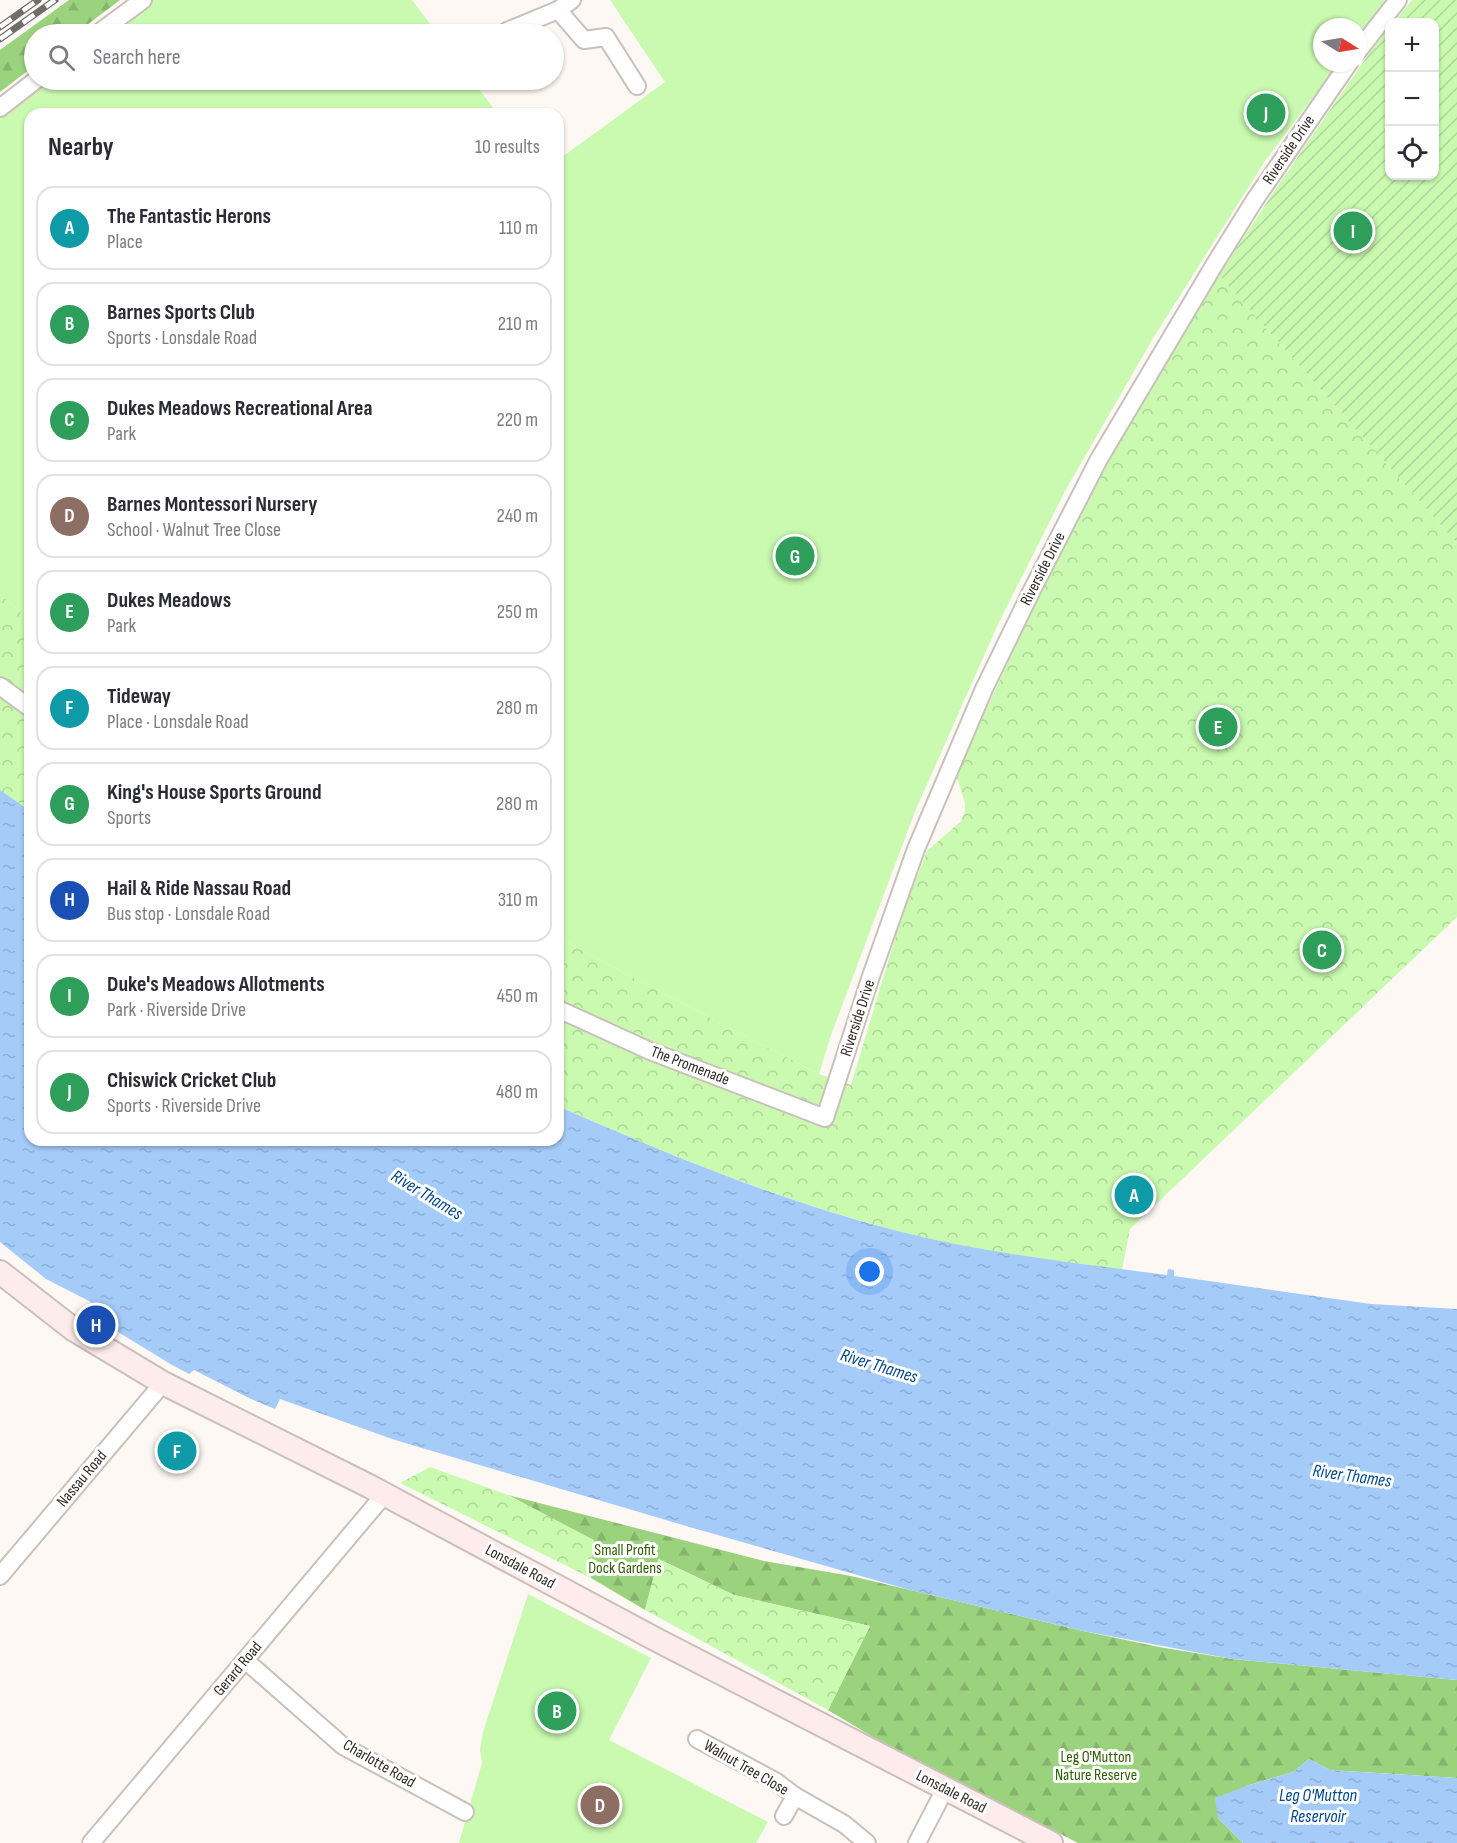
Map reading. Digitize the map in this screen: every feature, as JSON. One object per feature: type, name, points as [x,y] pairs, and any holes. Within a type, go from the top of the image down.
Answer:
[{"type":"main road","name":"Lonsdale Road","points":[[0,1272],[73,1329],[163,1383],[384,1495],[657,1641],[1051,1843]]},
{"type":"street","points":[[111,24],[143,0]]},
{"type":"street","points":[[1367,40],[1398,0]]},
{"type":"street","points":[[523,24],[565,5],[584,40],[606,37],[637,86]]},
{"type":"street","name":"Riverside Drive","points":[[825,1118],[870,979],[925,827],[984,689],[1031,592],[1099,459],[1213,267],[1254,201],[1342,72]]},
{"type":"street","points":[[0,108],[24,89]]},
{"type":"street","points":[[0,686],[24,704]]},
{"type":"street","name":"The Promenade","points":[[564,1012],[650,1051],[825,1118]]},
{"type":"street","name":"Nassau Road","points":[[0,1576],[163,1383]]},
{"type":"street","name":"Gerard Road","points":[[91,1843],[384,1495]]},
{"type":"street","name":"Charlotte Road","points":[[245,1660],[344,1746],[465,1812]]},
{"type":"street","name":"Walnut Tree Close","points":[[697,1739],[775,1780],[795,1796],[844,1824],[867,1843]]},
{"type":"street","points":[[917,1843],[945,1789]]},
{"type":"street","name":"Walnut Tree Close","points":[[784,1816],[795,1796]]},
{"type":"green space","points":[[69,0],[120,0],[88,24],[36,24]]},
{"type":"green space","points":[[147,0],[412,0],[430,24],[117,24]]},
{"type":"green space","points":[[610,0],[1387,0],[1367,26],[1367,18],[1313,18],[1313,72],[1332,72],[1265,161],[1152,340],[1065,491],[999,622],[916,809],[831,1035],[819,1074],[564,940],[564,156],[665,82]]},
{"type":"green space","points":[[1412,0],[1457,0],[1457,543],[1219,275],[1356,72],[1367,72],[1367,56],[1385,33],[1385,180],[1439,180],[1439,18],[1397,18]]},
{"type":"green space","points":[[24,33],[24,74],[0,92],[0,50]]},
{"type":"green space","points":[[34,90],[480,90],[493,108],[24,108],[24,616],[0,594],[0,117]]},
{"type":"green space","points":[[1219,275],[1457,543],[1457,917],[1130,1229],[1122,1270],[951,1243],[851,1218],[724,1175],[564,1109],[564,940],[819,1074],[851,1085],[902,915],[927,851],[960,822],[965,812],[965,803],[956,775],[1027,621],[1108,462]]},
{"type":"green space","points":[[0,594],[24,616],[24,807],[0,791]]},
{"type":"green space","points":[[430,1467],[508,1495],[594,1540],[591,1578],[400,1483]]},
{"type":"green space","points":[[508,1495],[764,1561],[851,1576],[1159,1647],[1232,1659],[1457,1680],[1457,1778],[1330,1770],[1309,1759],[1293,1772],[1246,1786],[1218,1818],[1243,1843],[1078,1843],[873,1737],[828,1710],[870,1626],[734,1595],[659,1559],[645,1610],[591,1578],[593,1540]]},
{"type":"green space","points":[[658,1559],[734,1595],[870,1626],[828,1710],[645,1610]]},
{"type":"green space","points":[[528,1594],[651,1658],[609,1740],[768,1822],[756,1843],[459,1843],[482,1763],[480,1750],[483,1732]]},
{"type":"water","name":"River Thames","points":[[0,790],[24,807],[24,1146],[564,1146],[564,1109],[723,1175],[765,1190],[851,1218],[928,1238],[1029,1257],[1167,1275],[1168,1269],[1174,1270],[1174,1276],[1371,1304],[1457,1309],[1457,1680],[1232,1659],[1083,1631],[910,1590],[693,1528],[395,1440],[280,1399],[275,1409],[194,1370],[189,1374],[172,1365],[87,1313],[91,1302],[46,1279],[0,1242]]},
{"type":"water","name":"Leg O'Mutton Reservoir","points":[[1309,1759],[1330,1770],[1457,1778],[1457,1843],[1243,1843],[1218,1818],[1215,1798],[1293,1772]]},
{"type":"railway","points":[[0,27],[38,0]]},
{"type":"railway","points":[[0,39],[55,0]]},
{"type":"place","name":"Chiswick Cricket Club","points":[[1266,113]]},
{"type":"place","name":"Duke's Meadows Allotments","points":[[1353,231]]},
{"type":"place","name":"King's House Sports Ground","points":[[795,556]]},
{"type":"place","name":"Dukes Meadows","points":[[1218,727]]},
{"type":"place","name":"Dukes Meadows Recreational Area","points":[[1322,950]]},
{"type":"place","name":"The Fantastic Herons","points":[[1134,1195]]},
{"type":"place","name":"Hail & Ride Nassau Road","points":[[96,1325]]},
{"type":"place","name":"Tideway","points":[[177,1451]]},
{"type":"place","name":"Barnes Sports Club","points":[[557,1711]]},
{"type":"place","name":"Barnes Montessori Nursery","points":[[600,1805]]},
{"type":"park label","name":"Small Profit Dock Gardens","points":[[625,1559]]},
{"type":"park label","name":"Leg O'Mutton Nature Reserve","points":[[1096,1766]]}]
